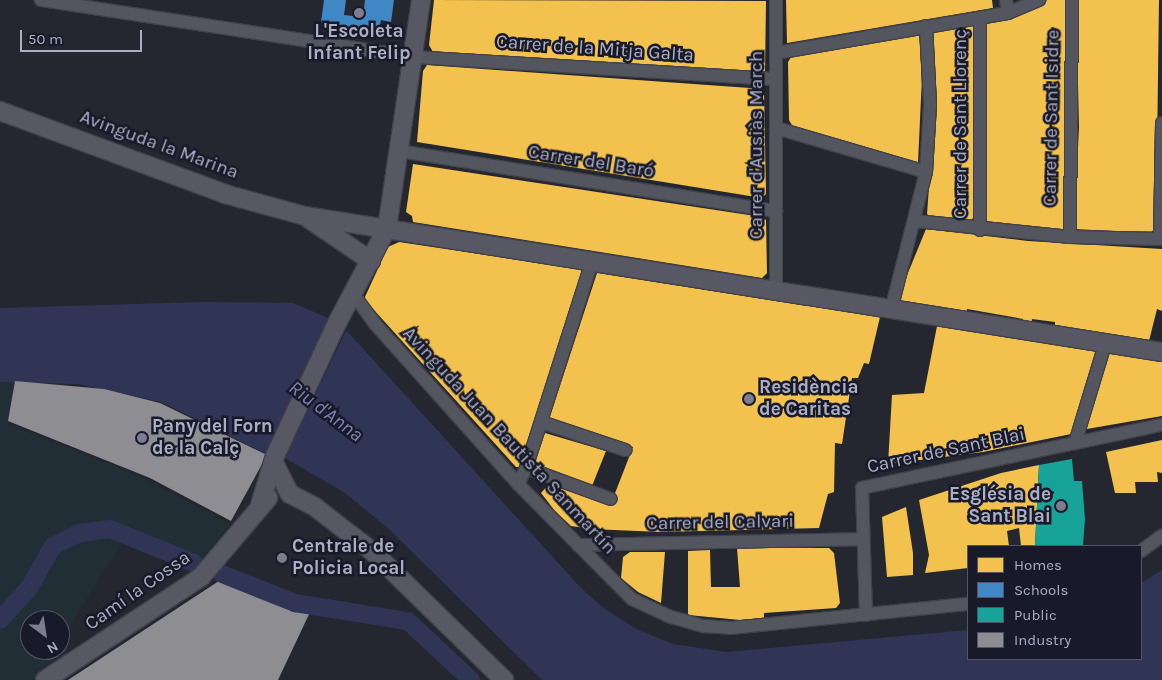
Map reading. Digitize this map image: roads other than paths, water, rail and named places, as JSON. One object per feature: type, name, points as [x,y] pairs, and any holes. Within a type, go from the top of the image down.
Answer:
[{"type":"street","name":"Carrer de la Mitja Galta","points":[[41,0],[83,3],[413,56],[775,79]]},
{"type":"street","points":[[260,505],[275,460],[338,323],[387,228],[422,0]]},
{"type":"street","name":"Carrer d'Ausiàs March","points":[[776,0],[776,291]]},
{"type":"street","points":[[776,53],[980,18],[1007,6],[1039,0]]},
{"type":"street","name":"Carrer de Sant Isidre","points":[[1070,237],[1072,0]]},
{"type":"street","name":"Carrer de Sant Llorenç","points":[[980,18],[980,230]]},
{"type":"street","points":[[892,310],[916,221],[926,172],[930,104],[926,26]]},
{"type":"street","name":"Avinguda la Marina","points":[[0,111],[225,194],[304,216]]},
{"type":"street","points":[[916,221],[980,230],[1070,237],[1161,239],[1162,124]]},
{"type":"street","points":[[776,128],[926,172]]},
{"type":"street","name":"Carrer del Baró","points":[[400,151],[776,210]]},
{"type":"street","points":[[304,216],[1162,352]]},
{"type":"street","points":[[304,216],[371,260]]},
{"type":"street","points":[[518,484],[526,468],[592,261]]},
{"type":"street","name":"Avinguda Juan Bautista Sanmartín","points":[[354,295],[375,324],[518,484],[632,598],[668,616],[704,626],[731,628],[967,604]]},
{"type":"street","points":[[1075,443],[1105,344]]},
{"type":"street","points":[[541,422],[625,450]]},
{"type":"street","name":"Carrer de Sant Blai","points":[[866,614],[862,488],[1162,425]]},
{"type":"street","points":[[275,460],[290,494],[315,507],[372,551],[504,680]]},
{"type":"street","points":[[526,468],[611,499]]},
{"type":"street","name":"Camí la Cossa","points":[[45,680],[201,577],[268,497],[290,494]]},
{"type":"street","points":[[1142,550],[1162,536]]},
{"type":"street","name":"Carrer del Calvari","points":[[578,545],[863,539]]},
{"type":"water","points":[[202,302],[293,303],[333,320],[268,455],[161,402],[78,384],[0,382],[0,308]]},
{"type":"water","name":"Riu d'Anna","points":[[346,330],[581,588],[601,606],[636,629],[673,644],[727,652],[967,630],[967,660],[1142,660],[1142,582],[1162,570],[1162,680],[542,680],[390,530],[345,493],[285,458]]},
{"type":"waterway","points":[[0,620],[29,588],[53,546],[80,533],[110,529],[194,563]]},
{"type":"waterway","points":[[222,574],[295,603],[408,621],[471,680]]},
{"type":"place","name":"L'Escoleta Infant Felip","points":[[359,13]]},
{"type":"place","name":"Residència de Caritas","points":[[749,399]]},
{"type":"place","name":"Pany del Forn de la Calç","points":[[142,438]]},
{"type":"place","name":"Església de Sant Blai","points":[[1061,506]]},
{"type":"place","name":"Centrale de Policia Local","points":[[282,558]]}]
